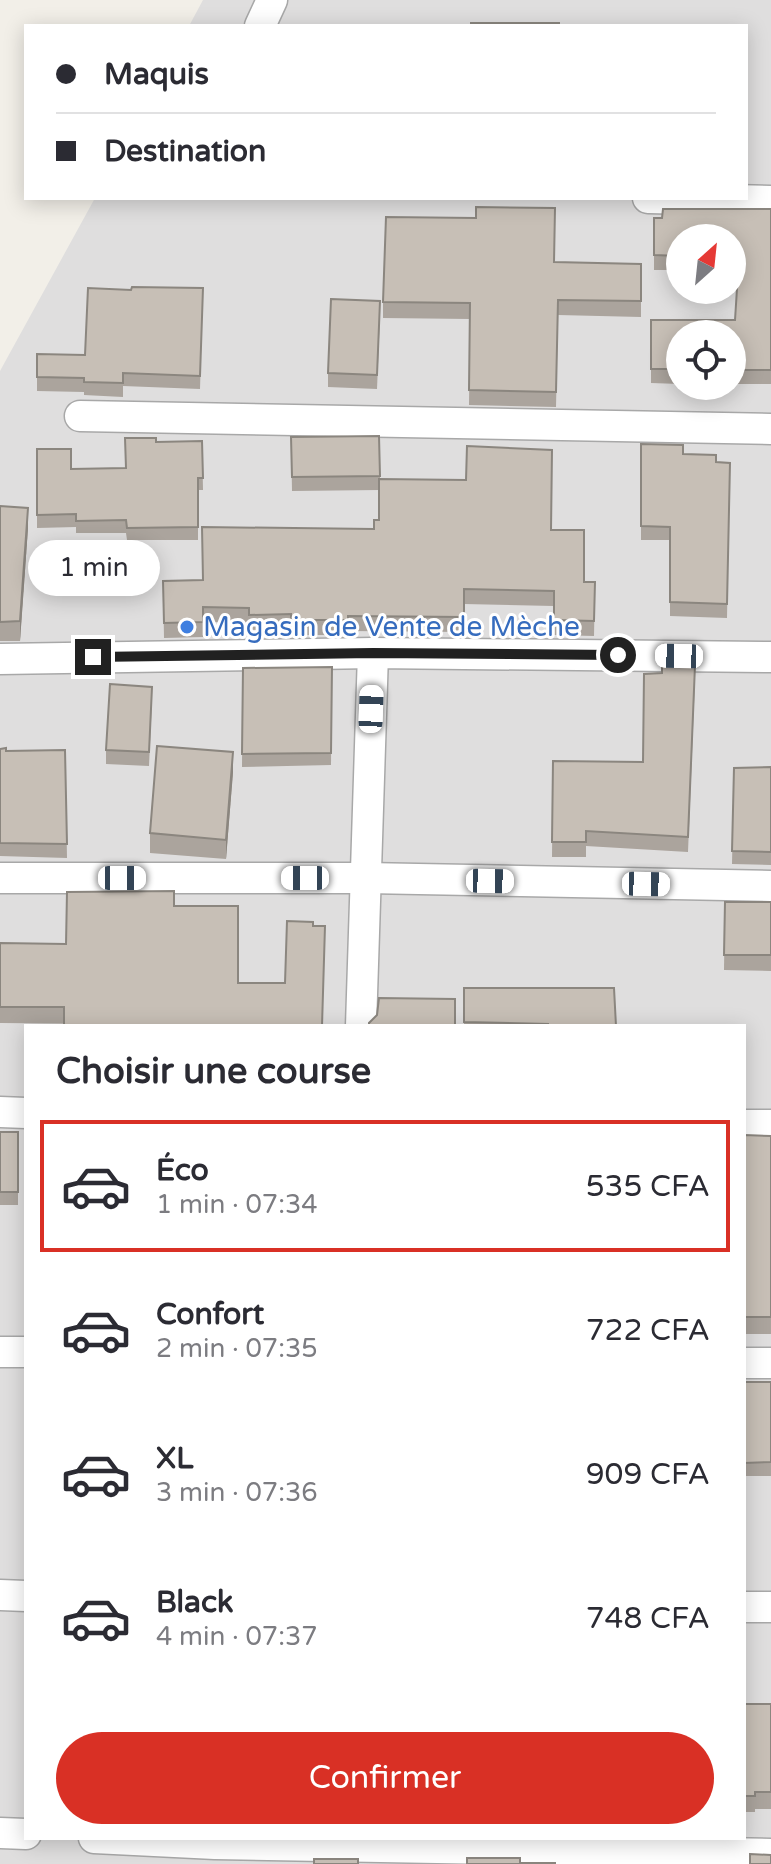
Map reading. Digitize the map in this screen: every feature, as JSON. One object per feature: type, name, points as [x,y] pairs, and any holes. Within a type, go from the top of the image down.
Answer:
[{"type":"street","points":[[261,24],[272,0]]},
{"type":"street","points":[[730,200],[771,201]]},
{"type":"street","points":[[80,416],[771,429]]},
{"type":"street","points":[[361,1024],[373,653]]},
{"type":"street","points":[[0,659],[373,653],[771,657]]},
{"type":"street","points":[[0,878],[366,878],[771,886]]},
{"type":"street","points":[[0,1112],[24,1113]]},
{"type":"street","points":[[746,1125],[771,1125]]},
{"type":"street","points":[[0,1352],[24,1352]]},
{"type":"street","points":[[746,1363],[771,1363]]},
{"type":"street","points":[[0,1595],[24,1596]]},
{"type":"street","points":[[746,1607],[771,1607]]},
{"type":"street","points":[[0,1833],[24,1834]]},
{"type":"street","points":[[109,1840],[215,1854],[444,1851],[690,1859],[771,1854]]},
{"type":"shaded area","points":[[203,0],[771,0],[771,1864],[0,1864],[0,371],[94,200],[748,200],[748,24],[190,24]]},
{"type":"building","points":[[471,23],[559,23],[559,24]]},
{"type":"building","points":[[476,207],[555,208],[554,262],[641,264],[641,301],[558,300],[556,392],[469,390],[470,303],[383,302],[386,217],[476,218]]},
{"type":"building","points":[[663,209],[771,209],[771,370],[746,370],[746,320],[735,320],[736,304],[746,304],[746,224],[666,224],[666,255],[654,255],[654,218],[662,218]]},
{"type":"building","points":[[132,287],[203,288],[200,376],[123,373],[123,383],[37,377],[37,354],[85,355],[88,288],[131,290]]},
{"type":"building","points":[[331,299],[380,301],[377,375],[328,373]]},
{"type":"building","points":[[651,320],[666,320],[666,369],[651,369]]},
{"type":"building","points":[[379,436],[380,476],[292,477],[291,437]]},
{"type":"building","points":[[125,438],[156,438],[156,442],[202,441],[203,478],[198,478],[198,527],[127,528],[126,520],[76,521],[76,514],[37,515],[37,449],[71,449],[71,469],[126,468]]},
{"type":"building","points":[[641,444],[683,445],[683,454],[716,455],[716,462],[730,463],[727,604],[670,602],[670,527],[641,526]]},
{"type":"building","points":[[467,446],[552,450],[551,530],[584,530],[584,582],[595,582],[594,621],[554,620],[554,591],[464,589],[464,617],[348,616],[348,620],[291,620],[291,614],[249,615],[249,608],[203,607],[203,622],[164,623],[163,581],[203,580],[202,527],[374,529],[374,520],[379,520],[379,479],[466,480]]},
{"type":"building","points":[[0,506],[28,508],[20,621],[0,622]]},
{"type":"building","points":[[662,661],[689,661],[689,664],[695,665],[688,837],[586,831],[586,842],[552,842],[553,761],[643,762],[644,674],[662,673]]},
{"type":"building","points":[[332,667],[331,753],[242,754],[243,668]]},
{"type":"building","points":[[110,684],[152,687],[149,752],[106,750]]},
{"type":"building","points":[[157,746],[233,752],[226,840],[150,833]]},
{"type":"building","points":[[6,748],[6,751],[65,750],[67,844],[0,843],[0,749]]},
{"type":"building","points":[[771,767],[771,852],[732,851],[734,768]]},
{"type":"building","points":[[174,891],[174,906],[238,906],[238,983],[285,983],[287,921],[313,922],[313,926],[325,926],[322,1024],[64,1024],[64,1007],[0,1007],[0,943],[66,944],[67,892]]},
{"type":"building","points":[[725,902],[771,902],[771,955],[724,955]]},
{"type":"building","points":[[464,988],[614,988],[616,1024],[464,1022]]},
{"type":"building","points":[[379,998],[455,999],[455,1024],[369,1024],[377,1015]]},
{"type":"building","points":[[0,1132],[18,1132],[18,1192],[0,1192]]},
{"type":"building","points":[[746,1135],[771,1136],[771,1317],[746,1317]]},
{"type":"building","points":[[746,1382],[771,1382],[771,1462],[746,1463]]},
{"type":"building","points":[[746,1704],[771,1704],[771,1792],[755,1792],[755,1796],[746,1796]]},
{"type":"building","points":[[750,1854],[771,1855],[771,1864],[750,1864]]},
{"type":"building","points":[[467,1858],[520,1858],[520,1863],[555,1864],[467,1864]]},
{"type":"building","points":[[314,1859],[358,1859],[358,1864],[314,1864]]},
{"type":"place","name":"Magasin de Vente de Mèche","points":[[187,627]]},
{"type":"route","points":[[93,657],[373,653],[618,655]]}]
